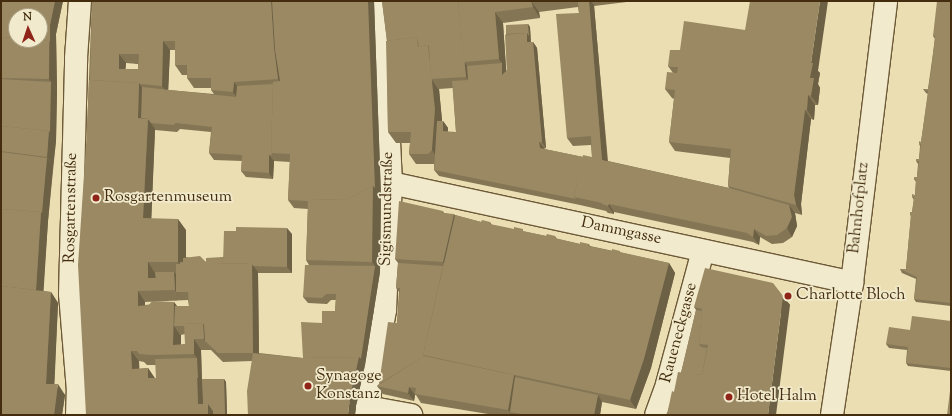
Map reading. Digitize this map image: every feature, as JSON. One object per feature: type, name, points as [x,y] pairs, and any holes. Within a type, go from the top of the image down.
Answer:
[{"type":"street","name":"Rosgartenstraße","points":[[77,415],[78,392],[70,294],[76,58],[80,1]]},
{"type":"street","name":"Sigismundstraße","points":[[367,411],[385,310],[391,183],[385,57],[380,1]]},
{"type":"street","name":"Bahnhofplatz","points":[[832,415],[852,284],[886,1]]},
{"type":"street","name":"Dammgasse","points":[[391,183],[852,284]]},
{"type":"street","name":"Raueneckgasse","points":[[656,415],[667,384],[703,251]]},
{"type":"street","points":[[367,411],[411,415]]},
{"type":"building","points":[[1,1],[55,1],[50,25],[50,42],[48,41],[48,8],[8,8],[8,37],[1,37]]},
{"type":"building","points":[[92,1],[211,1],[211,78],[187,78],[187,65],[175,65],[175,41],[163,41],[162,86],[90,80]],"holes":[[[119,54],[139,54],[138,69],[119,69]]]},
{"type":"building","points":[[211,1],[271,1],[274,48],[278,79],[234,82],[233,92],[211,90]]},
{"type":"building","points":[[272,1],[368,1],[375,188],[373,186],[346,200],[288,200],[290,154],[271,153],[273,82],[280,81],[275,50]]},
{"type":"building","points":[[382,1],[458,1],[466,77],[431,79],[428,45],[419,47],[417,37],[387,41]]},
{"type":"building","points":[[458,1],[531,1],[533,7],[495,12],[499,59],[464,62]]},
{"type":"building","points":[[578,1],[589,1],[602,160],[729,188],[789,205],[792,217],[787,228],[777,235],[766,236],[754,229],[753,237],[747,233],[609,204],[608,206],[602,203],[574,197],[583,155],[592,157],[591,136],[567,138],[556,14],[579,13]]},
{"type":"building","points":[[750,1],[820,1],[811,63],[813,63],[810,78],[814,78],[811,96],[808,95],[807,110],[805,110],[794,195],[796,205],[728,186],[731,149],[669,142],[675,90],[665,89],[667,72],[677,73],[678,67],[668,66],[670,50],[680,50],[684,21],[745,30]]},
{"type":"building","points":[[937,1],[951,1],[951,303],[914,299],[917,277],[900,269],[906,269],[910,212],[912,212],[914,197],[912,197],[912,194],[915,195],[916,179],[914,179],[914,177],[917,177],[919,161],[916,161],[916,159],[919,159],[921,144],[919,144],[919,141],[921,142],[928,91],[923,89],[928,89],[931,72]]},
{"type":"building","points":[[528,24],[529,36],[527,33],[506,34],[506,25]]},
{"type":"building","points":[[527,33],[527,42],[533,42],[542,142],[539,142],[540,148],[583,157],[574,197],[576,199],[434,170],[437,121],[443,121],[443,131],[456,132],[452,81],[468,80],[467,66],[502,63],[502,75],[507,70],[505,35]]},
{"type":"building","points":[[1,37],[8,37],[8,48],[48,48],[49,41],[49,79],[1,78]]},
{"type":"building","points":[[417,37],[418,47],[428,45],[435,109],[432,150],[428,154],[409,154],[411,132],[388,132],[386,41]]},
{"type":"building","points":[[1,79],[51,82],[50,132],[1,126]]},
{"type":"building","points":[[89,80],[139,83],[138,118],[148,119],[143,218],[178,219],[178,262],[148,262],[148,278],[156,278],[155,272],[174,272],[175,290],[138,291],[138,306],[149,305],[152,301],[174,302],[173,345],[185,344],[184,324],[203,323],[204,339],[194,339],[194,354],[152,355],[139,354],[137,351],[131,351],[132,369],[148,368],[148,378],[197,378],[198,404],[208,404],[208,415],[86,415],[78,265]]},
{"type":"building","points":[[273,84],[272,155],[269,155],[269,173],[241,171],[242,155],[209,153],[212,127],[176,123],[173,125],[151,123],[148,119],[141,118],[142,87],[236,97],[237,86]]},
{"type":"building","points":[[1,126],[49,131],[47,157],[1,151]]},
{"type":"building","points":[[1,152],[47,158],[42,213],[1,209]]},
{"type":"building","points":[[373,186],[372,262],[306,260],[308,199],[346,200]]},
{"type":"building","points":[[399,201],[443,211],[442,213],[454,214],[443,262],[395,259]]},
{"type":"building","points":[[1,209],[41,212],[36,290],[1,286]]},
{"type":"building","points":[[455,215],[481,222],[482,220],[490,222],[490,224],[514,229],[514,227],[523,229],[523,231],[546,236],[547,234],[555,236],[555,238],[580,244],[580,242],[589,244],[588,246],[612,251],[612,249],[669,263],[644,359],[630,400],[423,355]]},
{"type":"building","points":[[236,227],[287,228],[287,267],[223,263],[224,231],[236,231]]},
{"type":"building","points":[[200,256],[206,262],[206,258],[223,257],[223,263],[183,263],[183,258]]},
{"type":"building","points":[[180,262],[252,264],[253,353],[218,353],[205,341],[203,323],[174,326],[175,306],[189,306],[188,292],[176,292],[176,264],[180,264]]},
{"type":"building","points":[[398,263],[443,266],[424,356],[379,384],[388,322],[397,323],[400,288],[396,288]]},
{"type":"building","points":[[305,265],[375,266],[361,359],[359,357],[303,358],[301,322],[322,323],[322,311],[335,311],[336,294],[326,294],[322,298],[303,297]]},
{"type":"building","points":[[705,268],[773,283],[783,296],[768,415],[666,415],[672,391],[674,392],[678,372],[702,375],[708,345],[699,344],[702,309],[694,307]]},
{"type":"building","points":[[1,286],[51,292],[46,384],[58,384],[54,415],[1,415]]},
{"type":"building","points":[[696,310],[702,311],[699,344],[701,347],[707,348],[702,375],[681,373]]},
{"type":"building","points":[[912,316],[951,321],[951,368],[906,363],[908,347],[886,344],[889,327],[910,330]]},
{"type":"building","points":[[253,353],[302,358],[359,357],[350,397],[348,415],[248,415],[247,391]]},
{"type":"building","points":[[424,356],[514,375],[508,410],[415,394],[416,388],[409,387],[408,393],[377,386]]},
{"type":"building","points":[[197,358],[198,378],[156,378],[155,359]]},
{"type":"building","points":[[515,377],[598,395],[594,415],[526,415],[510,412]]},
{"type":"building","points":[[202,379],[224,379],[225,415],[213,415],[213,411],[208,404],[203,404]]},
{"type":"building","points":[[951,383],[951,415],[947,415]]},
{"type":"place","name":"Rosgartenmuseum","points":[[96,198]]},
{"type":"place","name":"Charlotte Bloch","points":[[788,296]]},
{"type":"place","name":"Synagoge Konstanz","points":[[308,386]]},
{"type":"place","name":"Hotel Halm","points":[[729,397]]}]
